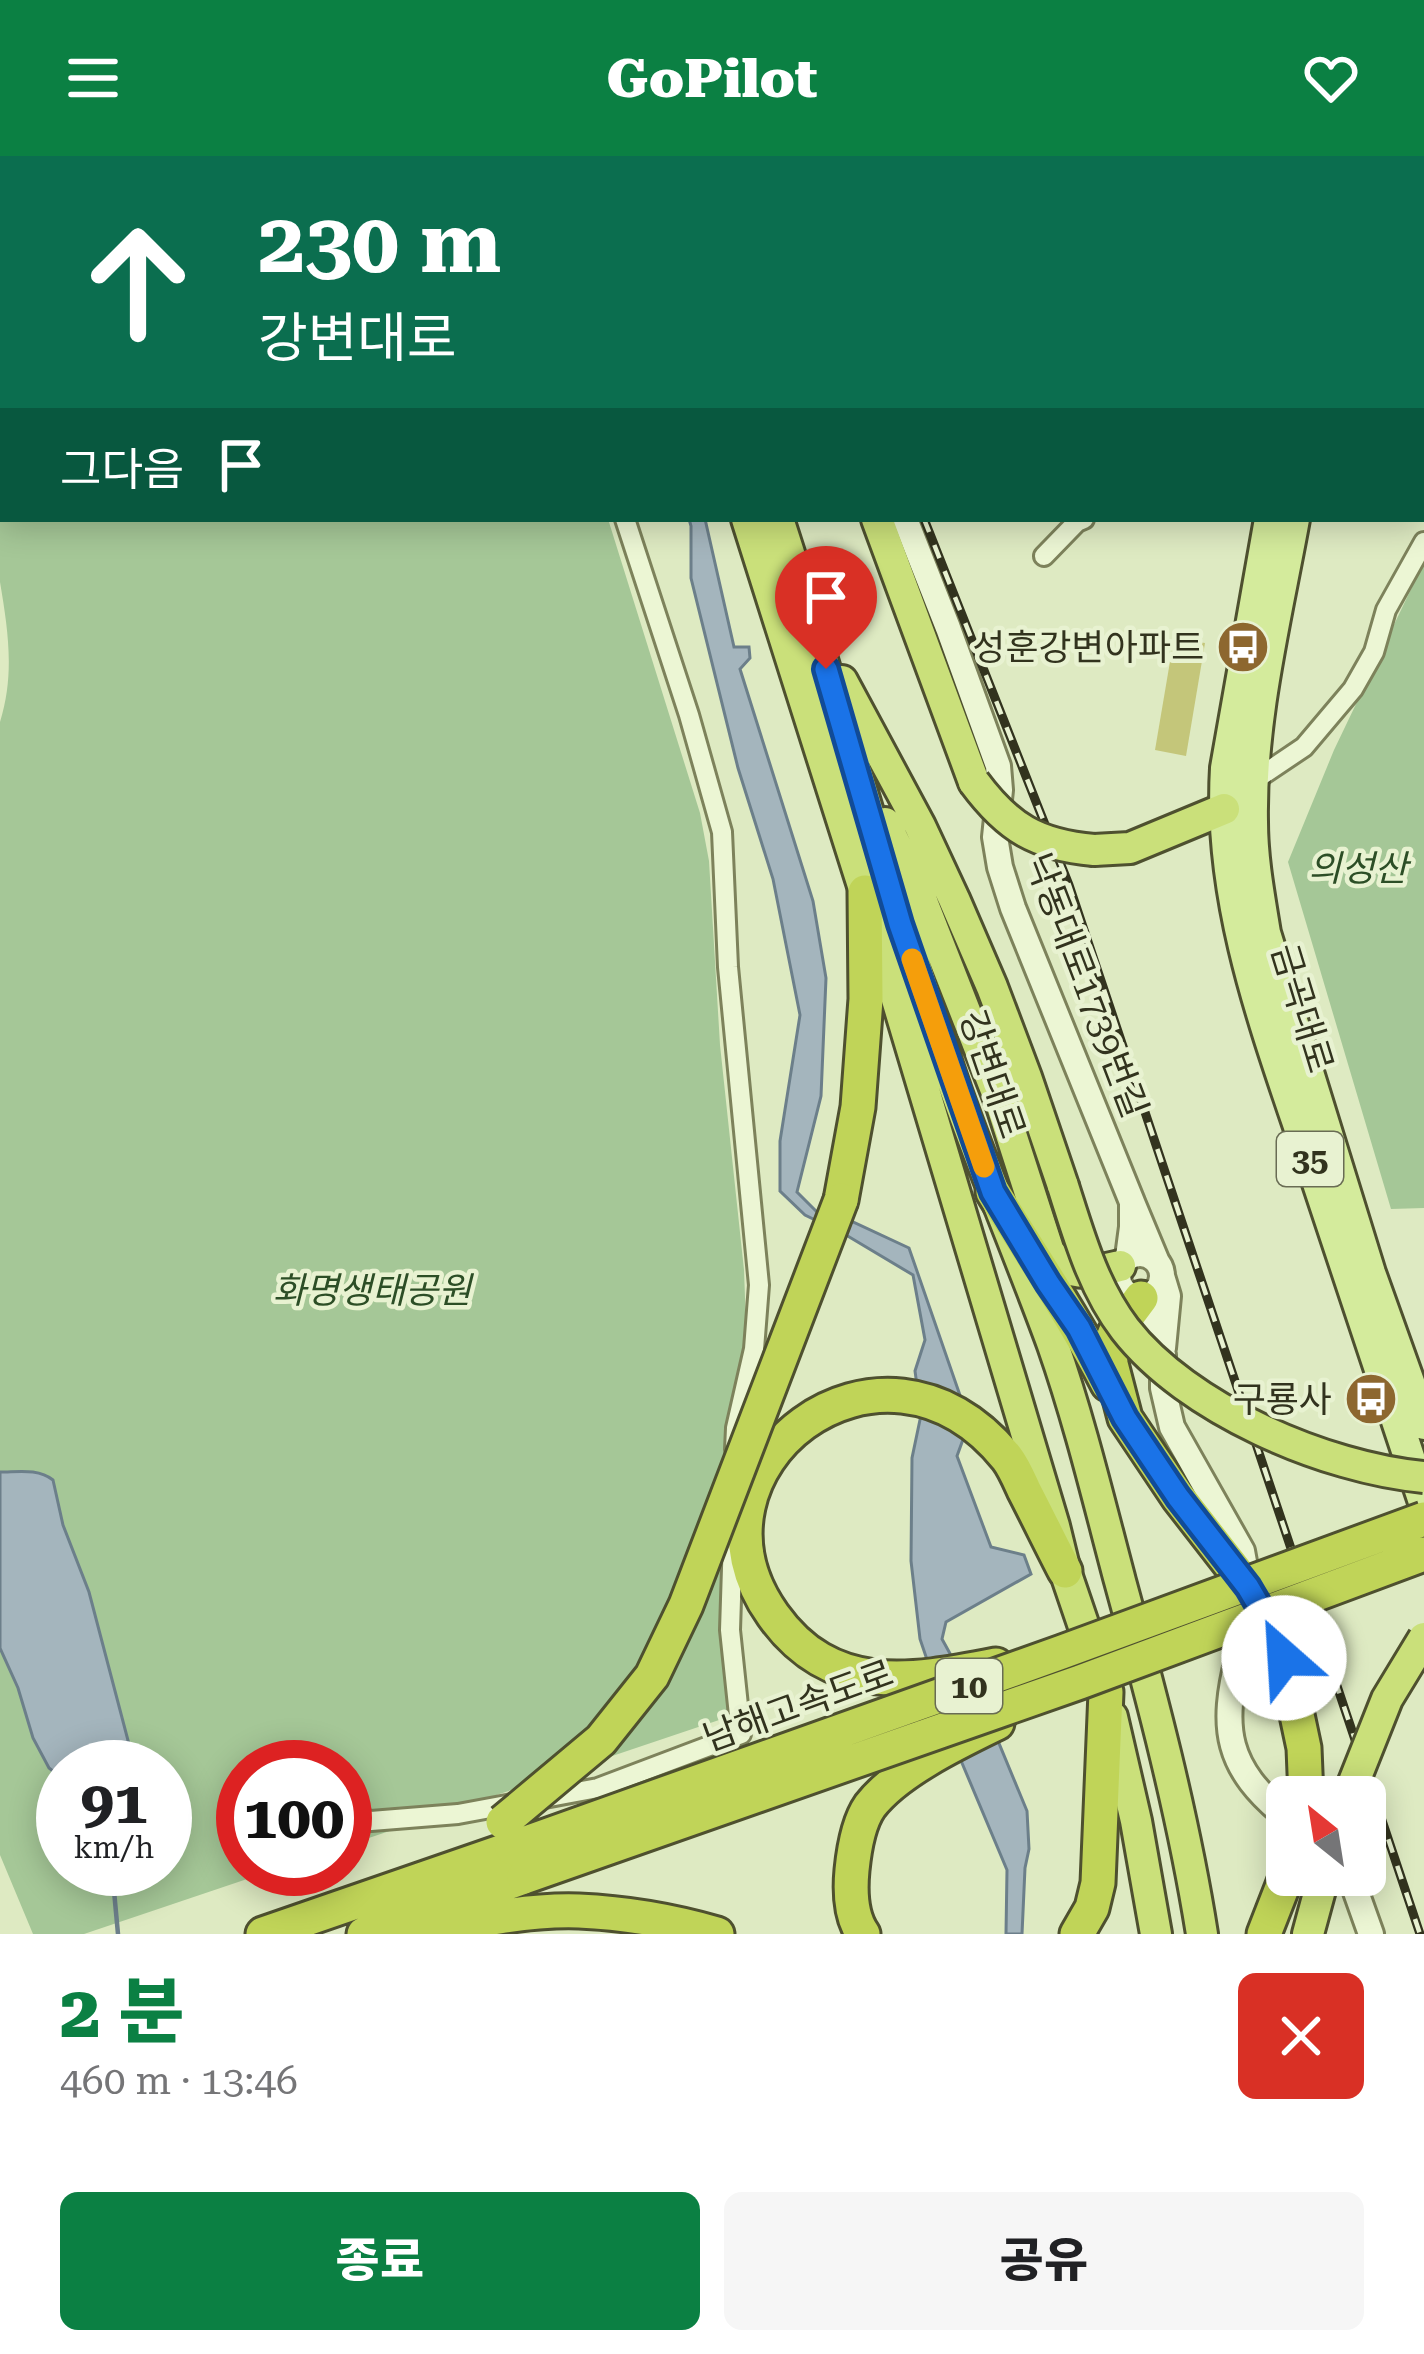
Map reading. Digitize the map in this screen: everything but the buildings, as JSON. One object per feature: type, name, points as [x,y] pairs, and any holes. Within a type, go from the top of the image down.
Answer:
[{"type":"highway","name":"강변대로","points":[[747,522],[865,892],[1040,1480],[1065,1571],[1083,1675],[1136,1821],[1156,1934]]},
{"type":"highway","name":"강변대로","points":[[779,522],[907,945],[1053,1347],[1158,1721],[1202,1934]]},
{"type":"highway","points":[[878,522],[974,782],[1011,824],[1060,846],[1130,848],[1224,808]]},
{"type":"highway","points":[[819,644],[867,725],[954,899],[992,987],[1087,1259],[1134,1340],[1172,1375],[1215,1404],[1301,1447],[1379,1471],[1424,1477]]},
{"type":"highway","points":[[858,780],[890,831],[924,907],[1001,1103],[1049,1252],[1070,1272],[1087,1274],[1124,1262]]},
{"type":"highway","points":[[371,1897],[503,1822],[601,1740],[652,1676],[686,1605],[841,1200],[858,1107],[866,999],[865,892]]},
{"type":"highway","points":[[993,1192],[1079,1328],[1125,1418],[1265,1616],[1284,1658],[1304,1748],[1305,1776]]},
{"type":"highway","points":[[1125,1418],[1110,1346],[1114,1333],[1152,1283]]},
{"type":"highway","points":[[1065,1571],[1009,1460],[952,1411],[899,1394],[874,1395],[827,1408],[804,1422],[763,1471],[744,1528],[749,1571],[788,1635],[813,1657],[842,1671],[869,1678],[1083,1675]]},
{"type":"highway","name":"남해고속도로","points":[[263,1934],[1083,1675],[1424,1519]]},
{"type":"highway","name":"남해고속도로","points":[[364,1934],[1424,1554]]},
{"type":"highway","points":[[1356,1776],[1387,1699],[1424,1638]]},
{"type":"highway","points":[[1077,1934],[1099,1883],[1083,1675]]},
{"type":"highway","points":[[863,1934],[850,1888],[855,1848],[869,1808],[941,1750],[1083,1675]]},
{"type":"highway","points":[[1264,1934],[1279,1896]]},
{"type":"highway","points":[[1308,1934],[1318,1896]]},
{"type":"highway","points":[[412,1934],[577,1911],[662,1920],[717,1934]]},
{"type":"main road","name":"금곡대로","points":[[1269,522],[1226,768],[1228,861],[1254,991],[1424,1502]]},
{"type":"main road","name":"금곡대로","points":[[1293,522],[1264,682],[1253,780],[1252,824],[1265,933],[1370,1273],[1424,1424]]},
{"type":"street","points":[[372,1820],[458,1814],[598,1788],[742,1734],[730,1630],[736,1428],[754,1349],[759,1286],[728,968],[722,832],[626,522]]},
{"type":"street","name":"낙동대로1739번길","points":[[906,522],[998,766],[995,837],[1013,908],[1132,1202],[1152,1283]]},
{"type":"street","points":[[1043,556],[1077,522]]},
{"type":"street","points":[[1224,808],[1253,780],[1304,747],[1353,689],[1374,652],[1387,610],[1424,542]]},
{"type":"street","points":[[1132,1202],[1132,1227],[1118,1276],[1121,1288],[1131,1297],[1152,1283]]},
{"type":"street","points":[[1124,1262],[1144,1254],[1163,1348],[1163,1388],[1172,1427],[1242,1551],[1246,1573]]},
{"type":"street","points":[[1239,1655],[1230,1738],[1240,1766],[1266,1798]]},
{"type":"street","points":[[1357,1896],[1371,1934]]},
{"type":"green space","name":"화명생태공원","points":[[0,522],[609,522],[700,813],[709,861],[747,1353],[726,1424],[728,1717],[372,1837],[372,1740],[216,1740],[216,1890],[84,1934],[33,1934],[0,1855],[0,722],[9,669],[0,582]]},
{"type":"green space","name":"의성산","points":[[1424,562],[1424,1208],[1391,1209],[1288,862],[1334,750]]},
{"type":"shaded area","points":[[690,522],[706,522],[734,647],[749,647],[750,658],[740,669],[813,901],[826,978],[821,1096],[797,1192],[817,1212],[853,1222],[909,1248],[963,1404],[965,1434],[957,1456],[991,1547],[1024,1555],[1031,1574],[946,1622],[942,1639],[998,1741],[1027,1811],[1022,1934],[1006,1934],[1007,1870],[962,1763],[920,1639],[911,1561],[912,1458],[921,1415],[915,1371],[925,1340],[913,1275],[805,1215],[780,1191],[780,1141],[800,1015],[773,879],[738,768],[691,578]]},
{"type":"shaded area","points":[[0,1472],[34,1472],[53,1480],[128,1740],[36,1740],[36,1744],[0,1648]]},
{"type":"waterway","points":[[114,1896],[118,1934]]},
{"type":"railway","points":[[925,522],[1069,885],[1420,1934]]},
{"type":"slow traffic","points":[[912,959],[984,1167]]},
{"type":"place","name":"성훈강변아파트","points":[[1243,647]]},
{"type":"place","name":"구룡사","points":[[1371,1399]]},
{"type":"route","points":[[826,669],[900,924],[993,1192],[1079,1328],[1125,1418],[1178,1497],[1248,1587],[1284,1658]]}]
